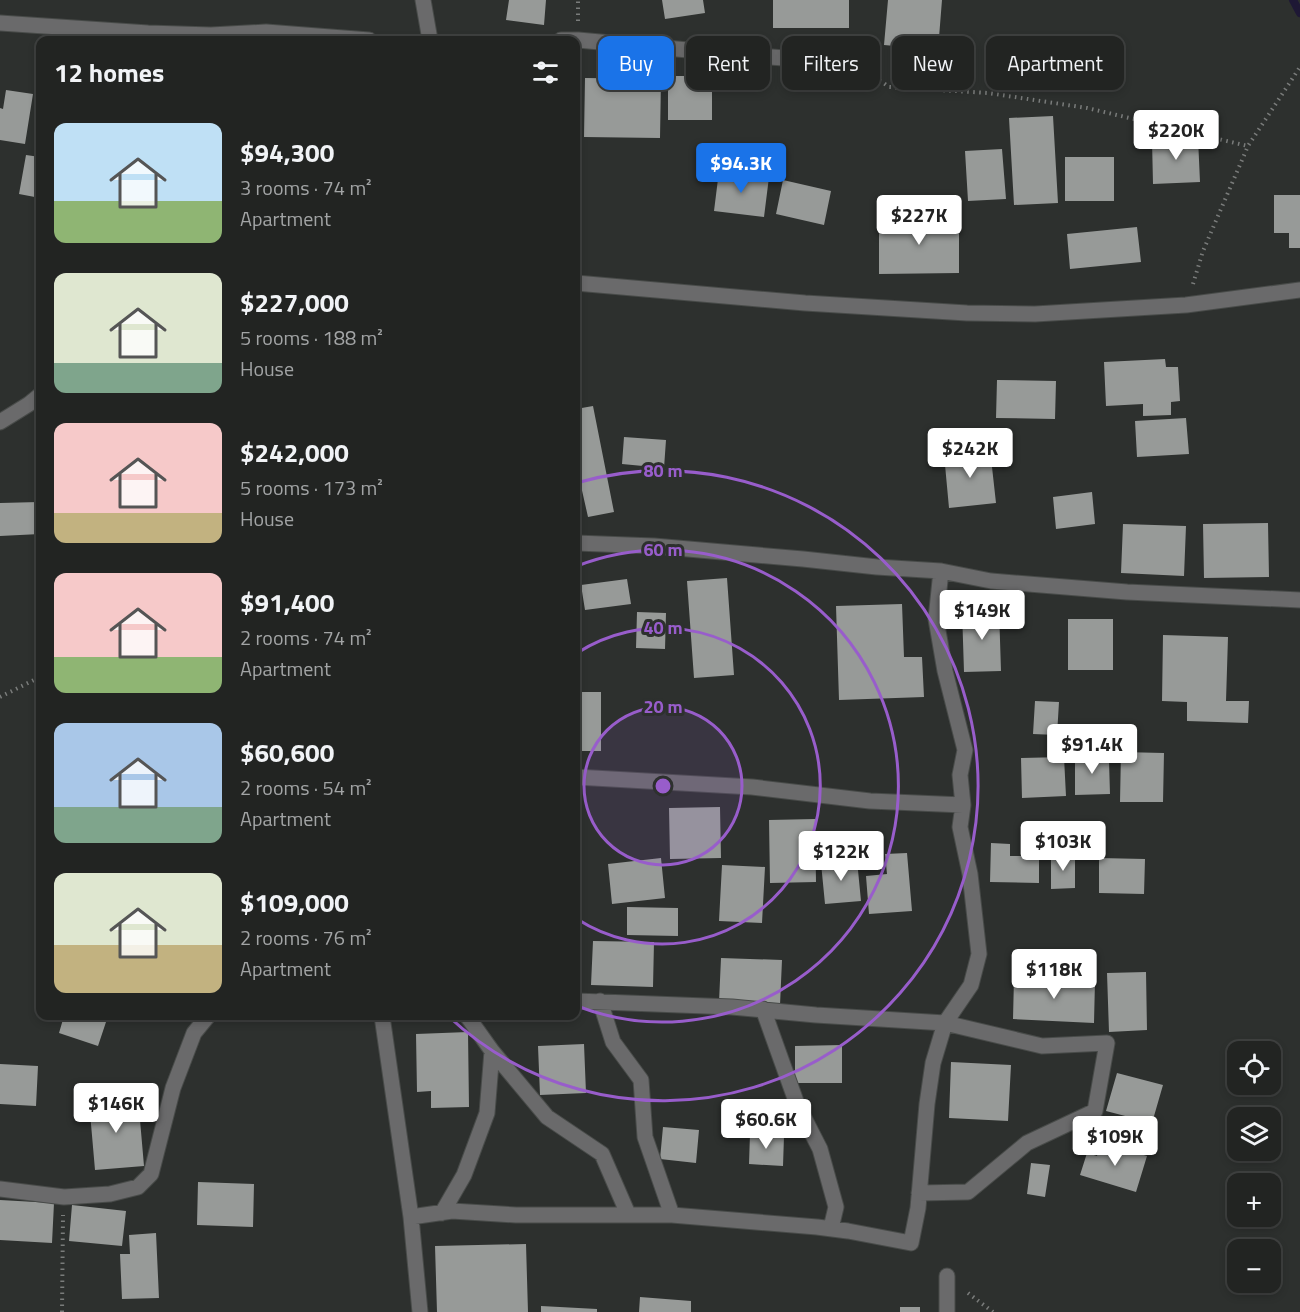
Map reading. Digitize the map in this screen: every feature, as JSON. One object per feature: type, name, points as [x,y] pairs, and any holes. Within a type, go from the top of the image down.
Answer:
[{"type":"street","points":[[423,0],[429,36]]},
{"type":"street","points":[[0,23],[148,33],[266,36]]},
{"type":"street","points":[[580,40],[782,58]]},
{"type":"street","points":[[580,283],[805,303],[1035,314],[1186,305],[1300,290]]},
{"type":"street","points":[[0,422],[36,398]]},
{"type":"street","points":[[580,543],[665,547],[941,571],[991,581],[1126,592],[1300,600]]},
{"type":"street","points":[[411,1217],[442,1213],[672,1215],[831,1228],[911,1243],[919,1193],[933,1063],[945,1023],[971,985],[979,954],[970,874],[960,827],[963,805],[960,776],[965,750],[945,671],[936,619],[941,571]]},
{"type":"street","points":[[580,777],[696,783],[814,793],[870,801],[963,805]]},
{"type":"street","points":[[580,1000],[763,1009],[816,1015],[945,1023],[1042,1046],[1107,1043],[1095,1111],[1027,1143],[968,1192],[919,1193]]},
{"type":"street","points":[[600,1001],[613,1042],[641,1080],[645,1137],[672,1215]]},
{"type":"street","points":[[763,1009],[797,1104],[820,1149],[836,1207],[831,1228]]},
{"type":"street","points":[[0,1189],[64,1197],[110,1194],[138,1187],[151,1174],[173,1088],[194,1033],[205,1020]]},
{"type":"street","points":[[383,1020],[411,1217],[420,1312]]},
{"type":"street","points":[[470,1020],[492,1051],[547,1117],[602,1154],[628,1214]]},
{"type":"street","points":[[442,1213],[464,1175],[487,1113],[492,1051]]},
{"type":"street","points":[[947,1276],[947,1312]]},
{"type":"path","points":[[1186,305],[1203,251],[1248,146],[1300,67]]},
{"type":"path","points":[[880,81],[889,87],[988,93],[1087,108],[1248,146]]},
{"type":"path","points":[[0,696],[36,679]]},
{"type":"path","points":[[62,1312],[64,1197]]},
{"type":"building","points":[[509,0],[546,0],[544,25],[506,20]]},
{"type":"building","points":[[662,0],[703,0],[705,13],[665,19]]},
{"type":"building","points":[[773,0],[849,0],[849,28],[773,28]]},
{"type":"building","points":[[888,0],[942,0],[939,36],[892,36],[892,46],[884,45]]},
{"type":"building","points":[[674,76],[686,76],[686,90],[712,90],[712,120],[668,120],[668,90],[674,90]]},
{"type":"building","points":[[585,78],[598,78],[598,90],[661,90],[660,138],[584,137]]},
{"type":"building","points":[[6,90],[33,94],[25,144],[0,140],[0,108],[3,109]]},
{"type":"building","points":[[1053,116],[1058,203],[1014,205],[1009,118]]},
{"type":"building","points":[[1198,138],[1200,182],[1153,184],[1152,140]]},
{"type":"building","points":[[1002,149],[1006,199],[968,201],[965,151]]},
{"type":"building","points":[[26,155],[36,156],[36,197],[19,194]]},
{"type":"building","points":[[1065,157],[1114,157],[1114,201],[1065,201]]},
{"type":"building","points":[[719,171],[769,177],[764,217],[714,211]]},
{"type":"building","points":[[783,180],[831,191],[824,225],[776,214]]},
{"type":"building","points":[[1274,195],[1300,195],[1300,248],[1289,248],[1289,233],[1274,233]]},
{"type":"building","points":[[959,218],[959,273],[879,274],[879,219]]},
{"type":"building","points":[[1137,227],[1141,262],[1070,269],[1067,234]]},
{"type":"building","points":[[1165,359],[1166,367],[1178,367],[1180,401],[1171,402],[1171,415],[1143,416],[1143,404],[1106,406],[1104,362]]},
{"type":"building","points":[[997,380],[1056,381],[1055,419],[996,418]]},
{"type":"building","points":[[593,406],[614,512],[588,517],[580,486],[580,408]]},
{"type":"building","points":[[1186,418],[1189,454],[1137,457],[1135,421]]},
{"type":"building","points":[[624,437],[666,440],[664,468],[622,464]]},
{"type":"building","points":[[990,449],[996,503],[949,508],[944,454]]},
{"type":"building","points":[[1092,492],[1095,524],[1056,529],[1053,497]]},
{"type":"building","points":[[36,502],[36,534],[0,536],[0,503]]},
{"type":"building","points":[[1268,523],[1269,577],[1204,578],[1203,524]]},
{"type":"building","points":[[1123,524],[1186,526],[1184,576],[1121,573]]},
{"type":"building","points":[[727,578],[734,675],[694,678],[687,581]]},
{"type":"building","points":[[627,579],[631,604],[585,610],[581,585]]},
{"type":"building","points":[[902,604],[904,657],[922,657],[924,697],[839,700],[836,606]]},
{"type":"building","points":[[999,609],[1001,671],[964,672],[962,610]]},
{"type":"building","points":[[637,612],[666,613],[665,649],[636,648]]},
{"type":"building","points":[[1068,619],[1113,619],[1113,670],[1068,670]]},
{"type":"building","points":[[1163,635],[1228,637],[1226,701],[1249,701],[1248,723],[1187,721],[1187,702],[1162,701]]},
{"type":"building","points":[[580,692],[601,692],[601,751],[580,751]]},
{"type":"building","points":[[1035,701],[1059,702],[1057,735],[1033,734]]},
{"type":"building","points":[[1085,749],[1096,749],[1096,761],[1109,761],[1110,794],[1075,795],[1075,761],[1085,761]]},
{"type":"building","points":[[1121,752],[1164,753],[1163,802],[1120,802]]},
{"type":"building","points":[[1064,757],[1066,796],[1022,798],[1021,758]]},
{"type":"building","points":[[720,807],[721,858],[670,859],[669,808]]},
{"type":"building","points":[[815,819],[816,882],[770,883],[769,820]]},
{"type":"building","points":[[991,843],[1010,844],[1010,856],[1024,856],[1024,846],[1039,846],[1039,883],[990,882]]},
{"type":"building","points":[[907,853],[912,911],[869,914],[866,876],[887,874],[885,854]]},
{"type":"building","points":[[1051,856],[1075,856],[1075,888],[1051,889]]},
{"type":"building","points":[[661,858],[665,898],[612,904],[608,864]]},
{"type":"building","points":[[1099,858],[1145,859],[1144,894],[1099,893]]},
{"type":"building","points":[[857,860],[861,901],[825,904],[821,863]]},
{"type":"building","points":[[722,865],[765,867],[762,923],[719,921]]},
{"type":"building","points":[[627,907],[678,908],[678,936],[627,935]]},
{"type":"building","points":[[593,941],[654,942],[653,987],[591,985]]},
{"type":"building","points":[[721,958],[782,960],[780,1005],[719,1002]]},
{"type":"building","points":[[1146,972],[1147,1030],[1109,1032],[1107,973]]},
{"type":"building","points":[[1014,978],[1095,981],[1094,1023],[1013,1019]]},
{"type":"building","points":[[63,1020],[107,1020],[98,1046],[59,1033]]},
{"type":"building","points":[[468,1032],[469,1107],[431,1108],[431,1091],[417,1092],[416,1034]]},
{"type":"building","points":[[584,1044],[586,1093],[540,1095],[538,1046]]},
{"type":"building","points":[[842,1045],[842,1083],[795,1083],[795,1046]]},
{"type":"building","points":[[951,1062],[1011,1065],[1008,1121],[949,1118]]},
{"type":"building","points":[[0,1064],[38,1066],[36,1106],[0,1104]]},
{"type":"building","points":[[1117,1073],[1163,1085],[1152,1123],[1106,1111]]},
{"type":"building","points":[[138,1097],[144,1166],[95,1170],[89,1101]]},
{"type":"building","points":[[1101,1117],[1120,1123],[1113,1140],[1095,1134]]},
{"type":"building","points":[[663,1127],[699,1130],[696,1163],[660,1159]]},
{"type":"building","points":[[1135,1130],[1152,1136],[1147,1151],[1130,1145]]},
{"type":"building","points":[[750,1134],[784,1136],[783,1166],[749,1164]]},
{"type":"building","points":[[1101,1142],[1147,1156],[1136,1192],[1080,1175],[1087,1153],[1097,1156]]},
{"type":"building","points":[[1031,1163],[1050,1165],[1045,1197],[1027,1194]]},
{"type":"building","points":[[198,1182],[254,1184],[253,1227],[197,1225]]},
{"type":"building","points":[[0,1200],[54,1203],[52,1243],[0,1240]]},
{"type":"building","points":[[72,1205],[126,1211],[122,1246],[69,1241]]},
{"type":"building","points":[[156,1233],[159,1298],[122,1299],[120,1254],[130,1254],[129,1235]]},
{"type":"building","points":[[526,1244],[528,1312],[437,1312],[435,1246]]},
{"type":"building","points":[[640,1297],[691,1301],[691,1312],[639,1312]]},
{"type":"building","points":[[541,1306],[597,1309],[597,1312],[541,1312]]},
{"type":"building","points":[[900,1307],[920,1307],[920,1312],[900,1312]]},
{"type":"waterway","points":[[1293,0],[1300,13]]}]
